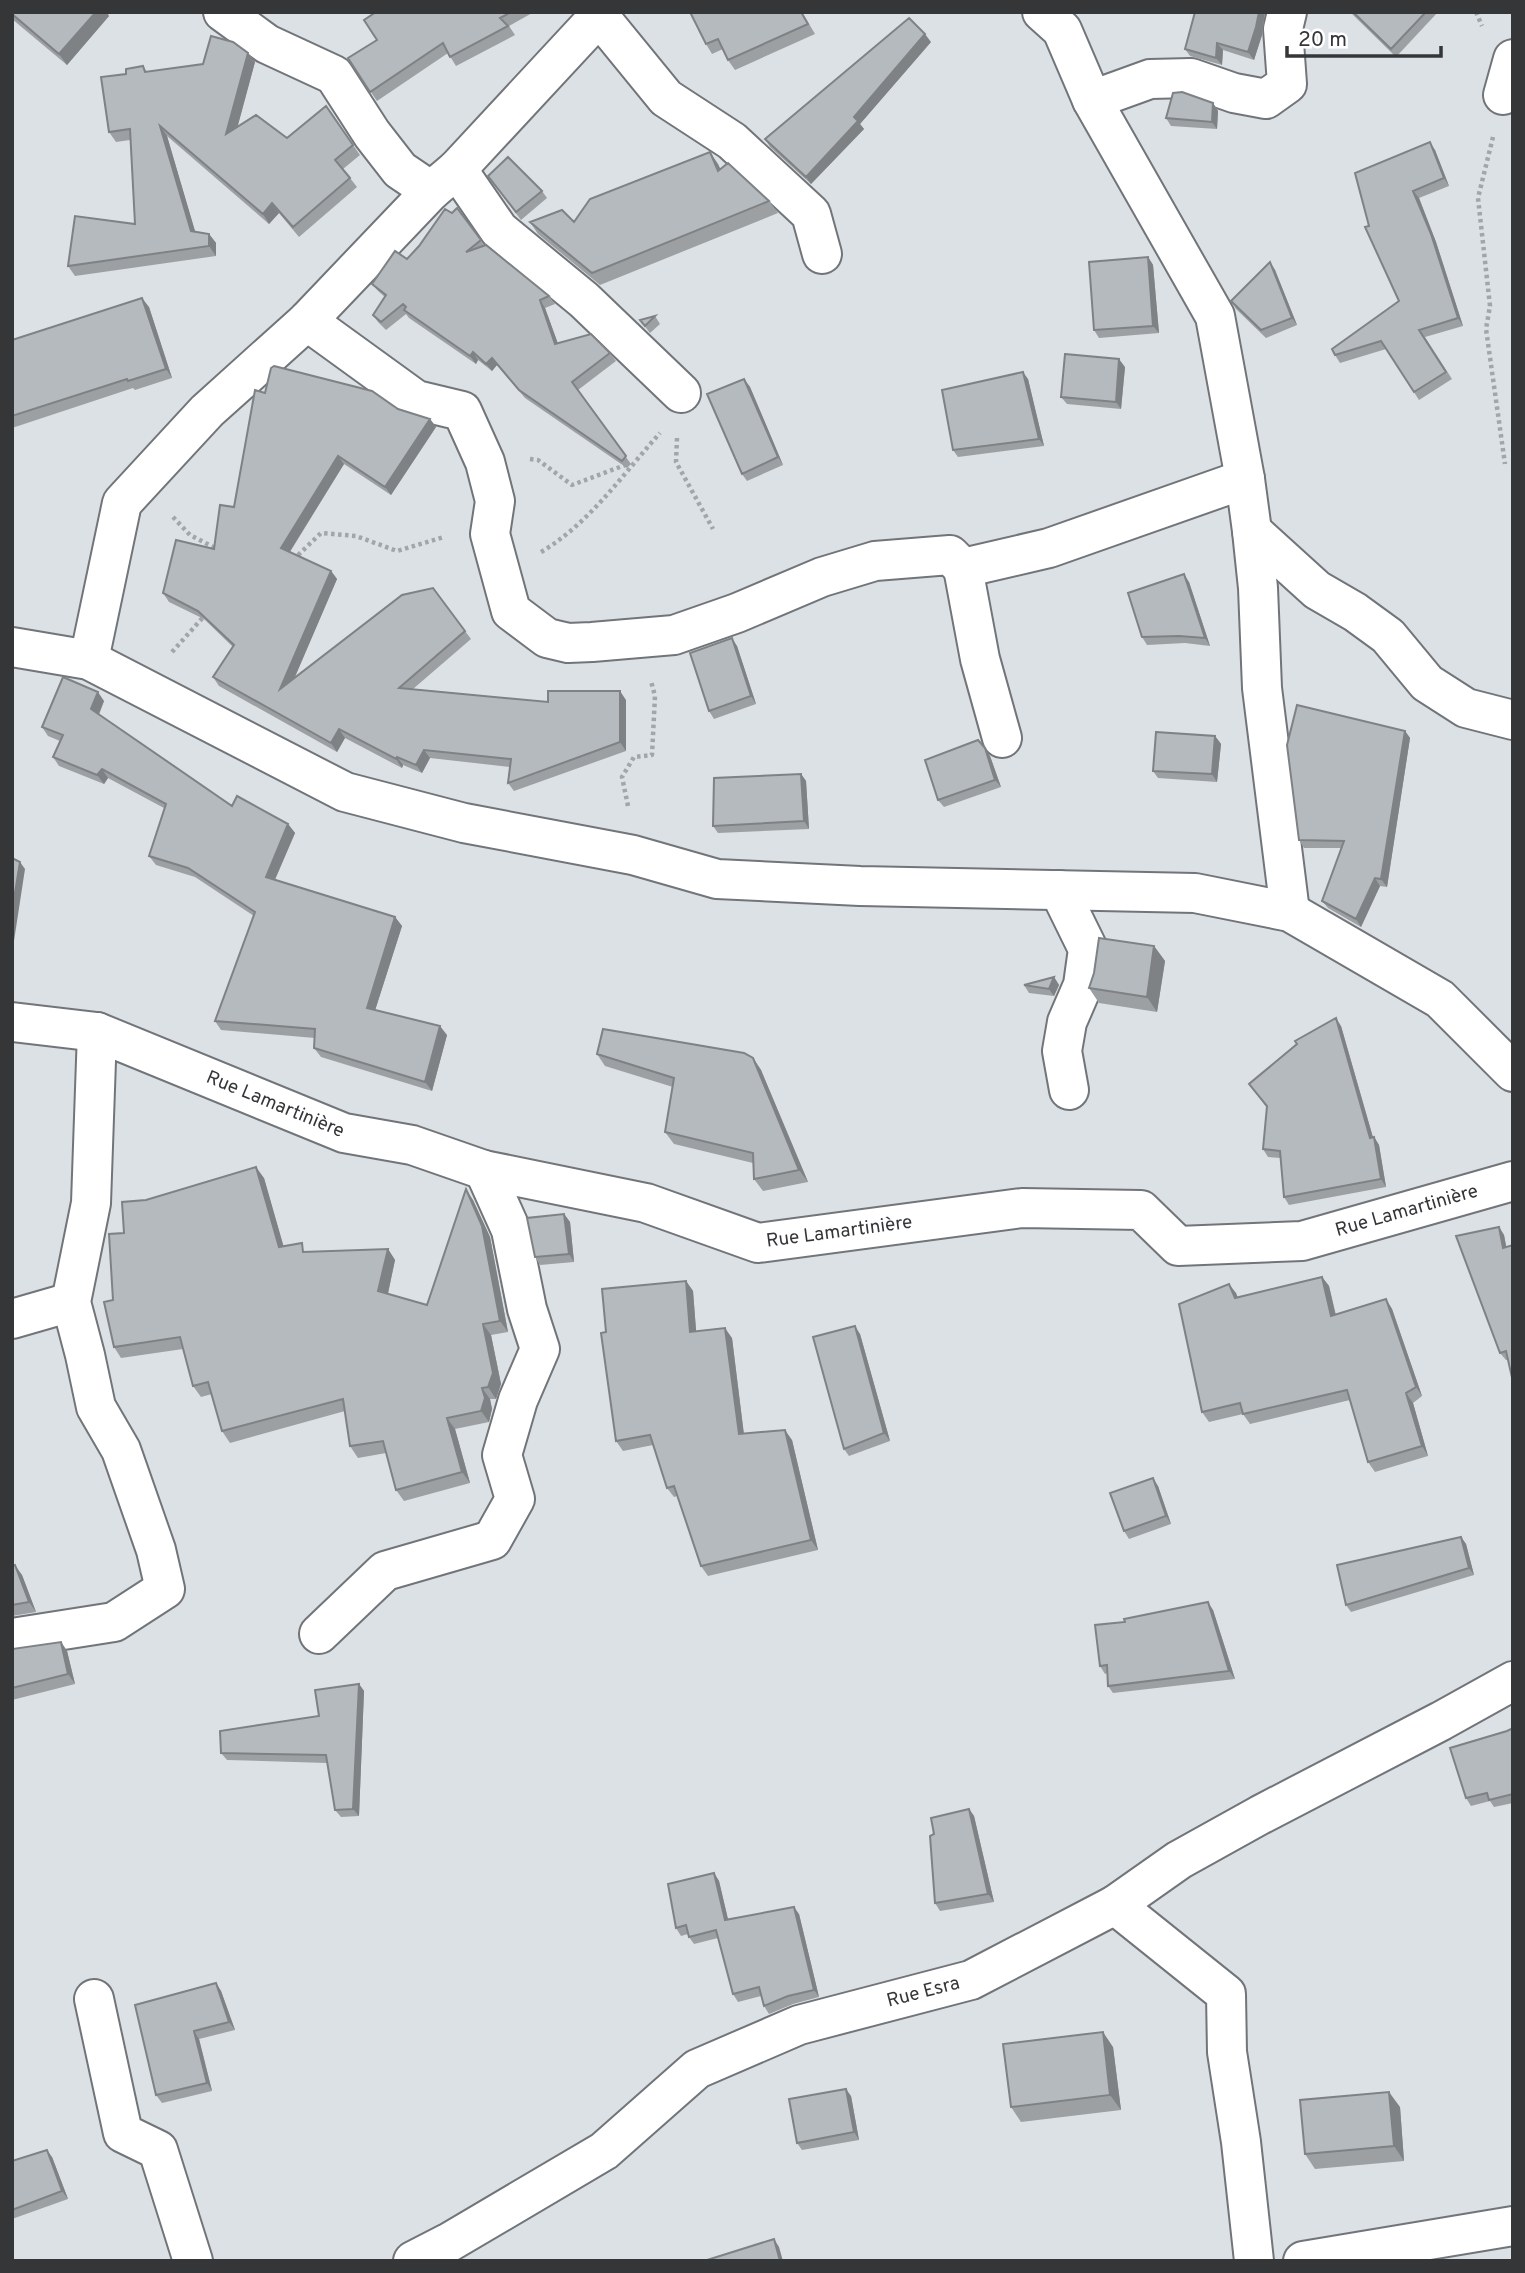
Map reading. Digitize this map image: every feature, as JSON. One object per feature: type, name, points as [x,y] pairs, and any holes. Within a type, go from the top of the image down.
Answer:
[{"type":"street","points":[[223,12],[267,44],[334,75],[372,135],[400,170],[444,180],[499,230],[584,300],[675,409]]},
{"type":"street","points":[[1092,100],[1150,79],[1191,78],[1234,93],[1266,99],[1287,84],[1283,29],[1287,12]]},
{"type":"street","points":[[89,660],[122,503],[207,411],[307,321],[444,180],[598,14],[666,98],[732,141],[811,214],[822,254]]},
{"type":"street","points":[[1058,18],[1092,100],[1215,316],[1252,531],[1258,588],[1262,688],[1290,912]]},
{"type":"street","points":[[1503,95],[1513,59]]},
{"type":"street","points":[[307,321],[416,400],[462,411],[485,462],[495,501],[493,550],[511,611],[547,638],[568,643],[674,635],[737,613],[822,577],[875,561],[950,555],[963,568],[980,659],[1002,738]]},
{"type":"street","points":[[963,568],[1049,548],[1245,479]]},
{"type":"street","points":[[1252,531],[1317,590],[1355,612],[1388,636],[1427,683],[1466,708],[1513,720]]},
{"type":"street","points":[[12,647],[89,660],[345,792],[464,822],[633,855],[718,879],[860,886],[1195,892],[1290,912],[1440,999],[1513,1072]]},
{"type":"street","points":[[1059,890],[1088,949],[1083,985],[1067,1022],[1062,1051],[1069,1090]]},
{"type":"street","name":"Rue Lamartinière","points":[[12,1022],[97,1031],[344,1133],[412,1145],[484,1170],[646,1203],[758,1243],[1022,1208],[1141,1210],[1178,1246],[1302,1241],[1513,1181]]},
{"type":"street","points":[[12,1638],[114,1622],[165,1589],[156,1550],[121,1450],[96,1407],[71,1302],[91,1203],[97,1031]]},
{"type":"street","points":[[319,1634],[385,1571],[492,1540],[516,1499],[502,1455],[517,1400],[540,1349],[527,1309],[511,1230],[484,1170]]},
{"type":"street","points":[[12,1318],[71,1302]]},
{"type":"street","name":"Rue Esra","points":[[413,2261],[604,2151],[697,2069],[799,2025],[971,1980],[1115,1905],[1180,1860],[1260,1815],[1513,1681]]},
{"type":"street","points":[[1115,1905],[1226,1994],[1227,2052],[1241,2142],[1254,2261]]},
{"type":"street","points":[[94,1999],[123,2133],[158,2150],[193,2261]]},
{"type":"street","points":[[1303,2261],[1513,2226]]},
{"type":"path","points":[[1503,95],[1478,198],[1490,306],[1486,329],[1505,464]]},
{"type":"path","points":[[284,567],[321,533],[356,536],[397,551],[458,533],[493,550],[526,561],[555,544],[608,494],[675,409]]},
{"type":"path","points":[[675,409],[678,441],[676,461],[713,529]]},
{"type":"path","points":[[485,462],[516,456],[538,460],[572,485],[634,462]]},
{"type":"path","points":[[156,467],[156,498],[190,535],[215,548],[219,558]]},
{"type":"path","points":[[140,686],[208,612]]},
{"type":"path","points":[[633,855],[631,820],[622,777],[634,757],[652,755],[655,696],[638,639]]},
{"type":"building","points":[[12,12],[96,12],[59,54]]},
{"type":"building","points":[[376,12],[511,12],[500,18],[508,26],[450,57],[443,43],[370,92],[348,58],[377,40],[364,20]]},
{"type":"building","points":[[690,12],[801,12],[808,24],[728,60],[718,39],[706,44]]},
{"type":"building","points":[[1195,12],[1259,12],[1248,52],[1217,43],[1216,58],[1185,49]]},
{"type":"building","points":[[1353,12],[1426,12],[1391,49]]},
{"type":"building","points":[[909,18],[925,34],[854,117],[858,121],[806,177],[765,139]]},
{"type":"building","points":[[211,36],[233,42],[248,53],[226,134],[256,115],[287,138],[326,106],[353,145],[335,160],[350,178],[293,227],[272,203],[263,214],[160,126],[191,231],[209,234],[209,246],[68,266],[75,216],[135,224],[130,129],[109,132],[101,77],[126,74],[126,69],[143,66],[145,72],[203,64]]},
{"type":"building","points":[[1182,92],[1213,103],[1212,122],[1166,118],[1173,93]]},
{"type":"building","points":[[1430,142],[1444,178],[1413,191],[1431,234],[1458,318],[1419,330],[1446,372],[1414,392],[1381,341],[1335,355],[1332,349],[1399,301],[1365,227],[1369,226],[1355,173]]},
{"type":"building","points":[[710,152],[718,171],[728,163],[769,201],[592,273],[530,222],[562,210],[574,222],[590,199]]},
{"type":"building","points":[[508,157],[542,191],[516,212],[488,176]]},
{"type":"building","points":[[457,208],[481,240],[466,252],[486,245],[549,296],[540,300],[555,344],[591,334],[610,353],[572,382],[626,456],[622,461],[519,390],[492,358],[486,364],[473,352],[470,356],[404,310],[406,307],[403,304],[381,322],[373,315],[386,295],[372,284],[395,251],[407,259],[445,209],[452,213]]},
{"type":"building","points":[[1148,257],[1153,326],[1094,330],[1089,262]]},
{"type":"building","points":[[1270,262],[1292,318],[1261,330],[1231,301]]},
{"type":"building","points":[[142,298],[166,369],[12,416],[12,340]]},
{"type":"building","points":[[655,316],[645,326],[640,320]]},
{"type":"building","points":[[1065,354],[1119,359],[1116,402],[1061,397]]},
{"type":"building","points":[[274,366],[372,391],[398,409],[430,419],[385,487],[338,456],[281,548],[331,571],[280,689],[402,595],[433,588],[465,631],[399,688],[548,702],[548,691],[620,691],[620,742],[508,783],[511,759],[424,750],[416,765],[397,757],[396,759],[339,729],[331,743],[213,677],[234,645],[198,611],[163,593],[176,540],[214,549],[220,505],[234,507],[255,390],[265,393],[271,368]]},
{"type":"building","points":[[1023,372],[1039,439],[953,450],[942,390]]},
{"type":"building","points":[[744,379],[778,457],[742,474],[707,394]]},
{"type":"building","points":[[1184,574],[1205,638],[1142,637],[1128,593]]},
{"type":"building","points":[[732,638],[751,696],[709,711],[690,653]]},
{"type":"building","points":[[63,677],[98,692],[91,709],[232,806],[237,796],[288,824],[266,877],[395,917],[367,1008],[440,1026],[425,1082],[314,1048],[315,1029],[215,1021],[255,912],[188,868],[149,856],[166,804],[102,769],[97,775],[53,757],[63,735],[42,727]]},
{"type":"building","points":[[1297,705],[1405,731],[1381,879],[1375,878],[1356,919],[1322,901],[1344,841],[1299,840],[1287,745]]},
{"type":"building","points":[[1156,732],[1215,736],[1212,774],[1153,771]]},
{"type":"building","points":[[978,740],[985,748],[995,780],[938,800],[925,760]]},
{"type":"building","points":[[801,774],[804,821],[713,826],[714,778]]},
{"type":"building","points":[[12,858],[20,862],[12,911]]},
{"type":"building","points":[[1099,938],[1154,946],[1147,997],[1089,988]]},
{"type":"building","points":[[1054,977],[1049,989],[1024,985]]},
{"type":"building","points":[[1336,1018],[1370,1138],[1374,1137],[1381,1179],[1284,1197],[1280,1151],[1263,1149],[1267,1106],[1249,1084],[1297,1044],[1295,1041]]},
{"type":"building","points":[[603,1029],[744,1053],[753,1058],[799,1170],[754,1179],[753,1153],[665,1132],[674,1078],[597,1054]]},
{"type":"building","points":[[256,1167],[279,1247],[302,1243],[303,1252],[388,1249],[378,1291],[427,1305],[466,1189],[482,1226],[500,1321],[483,1324],[493,1373],[488,1387],[482,1388],[485,1398],[481,1411],[447,1418],[462,1472],[396,1490],[383,1441],[350,1446],[343,1399],[222,1431],[208,1382],[193,1386],[180,1337],[114,1347],[104,1302],[113,1300],[109,1234],[124,1233],[122,1202],[146,1200]]},
{"type":"building","points":[[564,1214],[569,1254],[535,1257],[527,1218]]},
{"type":"building","points":[[1499,1227],[1503,1248],[1513,1245],[1513,1382],[1506,1351],[1500,1353],[1456,1236]]},
{"type":"building","points":[[1322,1277],[1331,1316],[1386,1299],[1416,1387],[1406,1393],[1422,1446],[1368,1462],[1347,1390],[1243,1414],[1240,1403],[1202,1412],[1179,1304],[1229,1284],[1235,1298]]},
{"type":"building","points":[[686,1281],[690,1332],[725,1328],[739,1434],[785,1430],[811,1540],[701,1566],[674,1486],[667,1488],[650,1435],[616,1441],[601,1333],[606,1332],[602,1289]]},
{"type":"building","points":[[855,1326],[884,1433],[844,1449],[813,1337]]},
{"type":"building","points":[[1153,1478],[1166,1516],[1124,1531],[1110,1493]]},
{"type":"building","points":[[1461,1537],[1469,1568],[1346,1605],[1337,1565]]},
{"type":"building","points":[[15,1565],[29,1602],[12,1605],[12,1566]]},
{"type":"building","points":[[1208,1602],[1229,1671],[1108,1686],[1107,1665],[1100,1666],[1095,1625],[1125,1622],[1124,1619]]},
{"type":"building","points":[[61,1642],[68,1674],[12,1688],[12,1649]]},
{"type":"building","points":[[359,1684],[353,1809],[335,1810],[326,1755],[221,1753],[220,1731],[319,1716],[315,1690]]},
{"type":"building","points":[[1513,1728],[1513,1794],[1489,1800],[1487,1793],[1466,1798],[1450,1748]]},
{"type":"building","points":[[969,1809],[988,1894],[935,1903],[930,1836],[934,1834],[931,1818]]},
{"type":"building","points":[[714,1873],[725,1920],[794,1907],[814,1990],[788,1996],[764,2006],[759,1987],[733,1994],[716,1930],[689,1937],[686,1925],[676,1928],[668,1884]]},
{"type":"building","points":[[216,1983],[229,2022],[194,2031],[207,2083],[156,2095],[135,2005]]},
{"type":"building","points":[[1103,2032],[1110,2095],[1011,2107],[1003,2044]]},
{"type":"building","points":[[846,2089],[854,2132],[797,2143],[789,2099]]},
{"type":"building","points":[[1389,2092],[1394,2146],[1305,2154],[1300,2100]]},
{"type":"building","points":[[47,2150],[62,2191],[12,2210],[12,2161]]},
{"type":"building","points":[[774,2239],[780,2261],[707,2261],[707,2260]]}]
